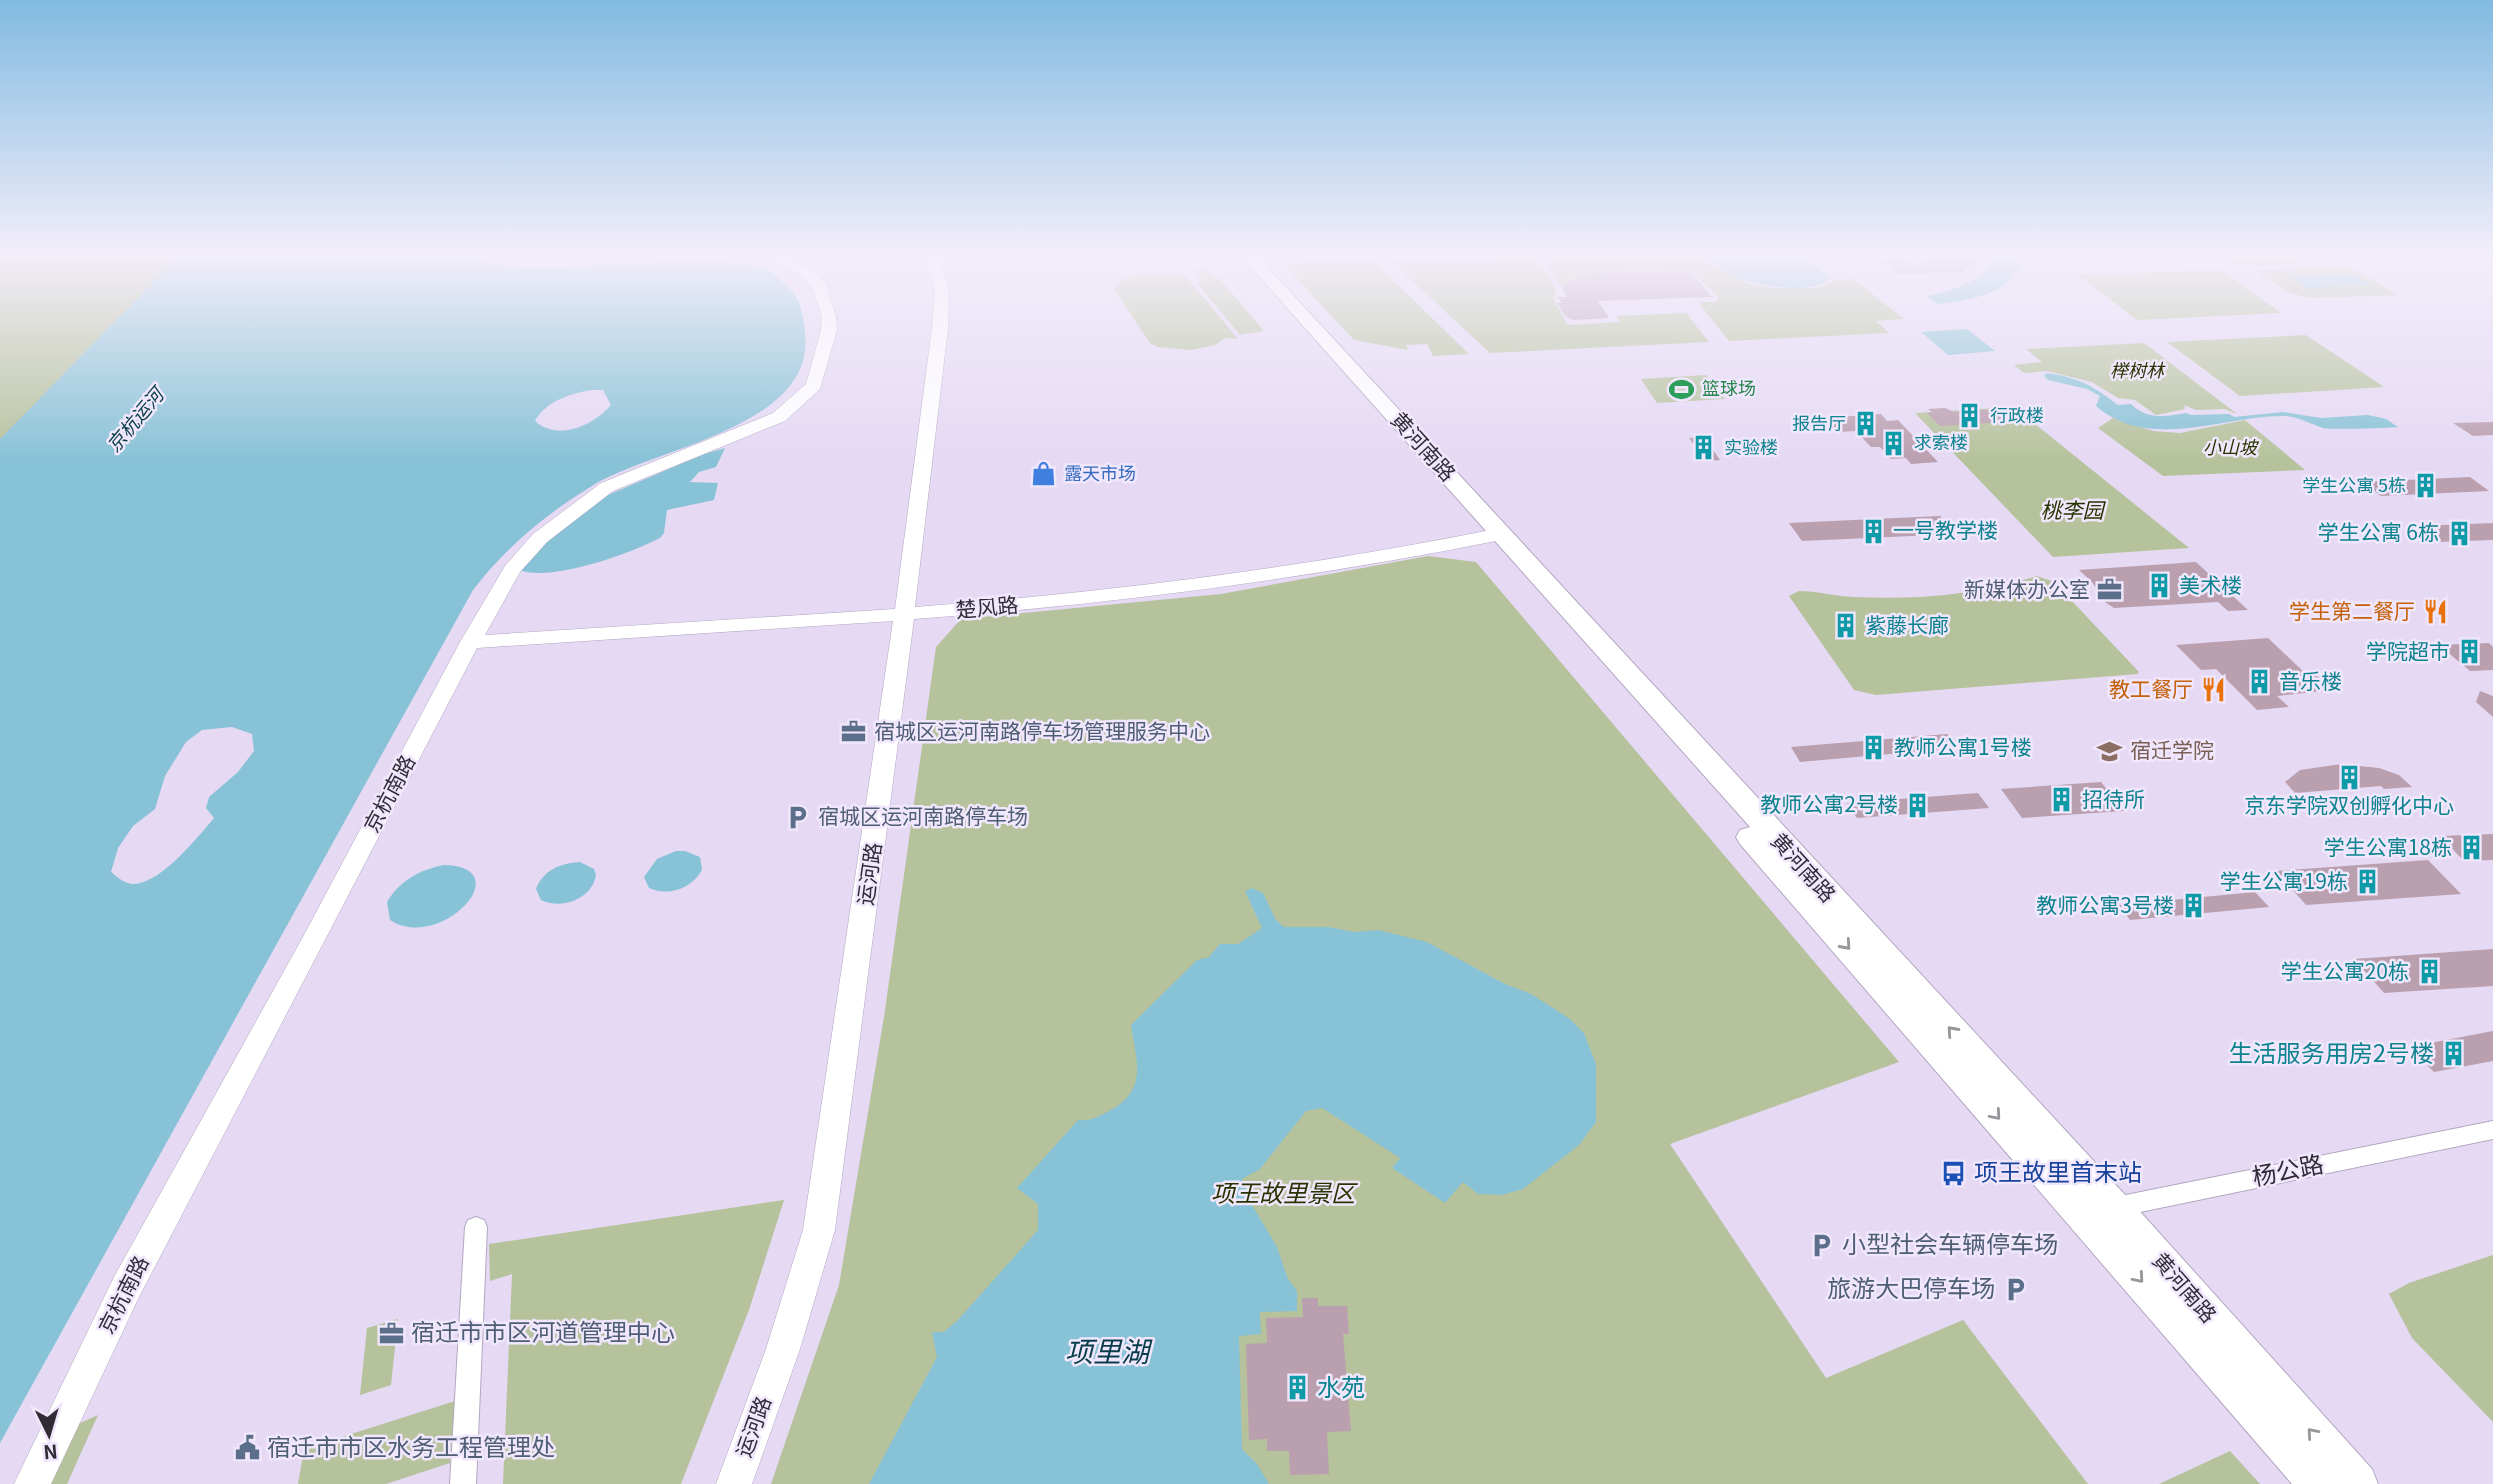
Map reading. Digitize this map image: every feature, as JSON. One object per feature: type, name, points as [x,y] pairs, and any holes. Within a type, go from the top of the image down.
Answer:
[{"type":"main road","name":"黄河南路","points":[[1294,323],[1493,536]]},
{"type":"main road","name":"黄河南路","points":[[1307,323],[1493,536],[2098,1211],[2357,1484]]},
{"type":"main road","name":"黄河南路","points":[[2098,1211],[2319,1484]]},
{"type":"street","name":"京杭南路","points":[[32,1484],[126,1288],[313,942],[470,642],[512,570],[540,538],[582,503],[607,487],[779,417],[814,386],[829,323]]},
{"type":"street","name":"运河路","points":[[734,1484],[783,1349],[819,1230],[904,615],[941,323]]},
{"type":"street","name":"楚风路","points":[[470,642],[904,615],[1217,583],[1493,536]]},
{"type":"street","name":"杨公路","points":[[2098,1211],[2493,1130]]},
{"type":"street","points":[[463,1484],[476,1227]]},
{"type":"green space","points":[[0,323],[118,323],[0,446]]},
{"type":"green space","points":[[1137,323],[1225,323],[1238,339],[1225,338],[1215,345],[1191,350],[1158,347],[1150,343]]},
{"type":"green space","points":[[1230,323],[1257,323],[1264,331],[1240,335]]},
{"type":"green space","points":[[1338,323],[1437,323],[1469,354],[1433,356],[1427,344],[1406,345],[1408,350],[1354,340]]},
{"type":"green space","points":[[1458,323],[1694,323],[1709,342],[1490,353]]},
{"type":"green space","points":[[1715,323],[1878,323],[1889,333],[1729,341]]},
{"type":"green space","points":[[2306,335],[2384,387],[2240,396],[2167,342]]},
{"type":"green space","name":"榉树林","points":[[2144,343],[2237,414],[2225,409],[2196,410],[2184,405],[2185,409],[2156,415],[2135,400],[2118,398],[2092,382],[2047,371],[2024,373],[2014,365],[2042,362],[2026,349]]},
{"type":"green space","name":"篮球场","points":[[1706,375],[1725,399],[1657,403],[1641,379]]},
{"type":"green space","name":"桃李园","points":[[2014,407],[2189,548],[2053,557],[1915,413]]},
{"type":"green space","name":"小山坡","points":[[2113,418],[2153,431],[2180,433],[2245,420],[2305,470],[2163,476],[2098,428]]},
{"type":"green space","name":"项王故里景区","points":[[1428,556],[1476,562],[1899,1062],[1670,1144],[1826,1378],[1963,1320],[2088,1484],[771,1484],[839,1285],[884,1017],[936,647],[961,619],[1221,594]]},
{"type":"green space","points":[[2037,576],[2054,582],[2139,672],[1876,695],[1854,690],[1789,596],[1799,591],[1853,597],[1923,597],[1992,588]]},
{"type":"green space","points":[[784,1200],[749,1310],[681,1484],[503,1484],[512,1274],[490,1281],[489,1244]]},
{"type":"green space","points":[[2493,1255],[2493,1422],[2412,1338],[2389,1294],[2409,1283]]},
{"type":"green space","points":[[398,1319],[391,1385],[360,1395],[367,1328]]},
{"type":"green space","points":[[455,1401],[450,1463],[386,1484],[298,1484],[304,1449]]},
{"type":"green space","points":[[98,1415],[67,1484],[50,1484],[78,1424]]},
{"type":"green space","points":[[2230,1451],[2260,1484],[2159,1484]]},
{"type":"water","name":"京杭运河","points":[[113,323],[804,323],[802,365],[785,391],[759,413],[726,431],[619,472],[592,486],[528,532],[473,590],[0,1443],[0,439]],"holes":[[[603,390],[611,405],[586,424],[554,430],[535,421],[546,408],[560,399],[576,393]],[[232,727],[252,734],[254,751],[238,772],[209,797],[206,808],[214,818],[178,858],[157,875],[135,884],[125,882],[111,872],[118,848],[133,826],[155,809],[165,776],[186,742],[202,730]]]},
{"type":"water","points":[[1967,329],[1995,351],[1948,355],[1921,332]]},
{"type":"water","points":[[2047,373],[2079,381],[2118,405],[2131,404],[2151,415],[2229,414],[2234,417],[2283,412],[2321,418],[2368,415],[2386,419],[2398,427],[2328,429],[2283,416],[2186,428],[2139,427],[2117,420],[2096,406],[2100,396],[2087,389],[2048,380],[2044,376]]},
{"type":"water","points":[[725,448],[716,467],[699,472],[690,482],[718,483],[714,500],[667,510],[664,533],[660,538],[610,558],[570,569],[533,573],[519,570],[552,537],[608,495],[704,454]]},
{"type":"water","points":[[676,851],[685,851],[700,857],[702,870],[698,876],[686,886],[672,891],[649,888],[644,877],[657,859]]},
{"type":"water","points":[[580,862],[594,869],[596,875],[589,890],[567,903],[541,900],[536,889],[548,872],[566,864]]},
{"type":"water","points":[[444,865],[466,869],[475,879],[474,892],[465,906],[449,918],[430,926],[410,927],[390,920],[387,902],[392,894],[404,882],[419,873]]},
{"type":"water","name":"项里湖","points":[[1252,888],[1263,893],[1276,920],[1284,927],[1328,927],[1355,932],[1378,930],[1427,942],[1505,984],[1531,994],[1570,1019],[1584,1033],[1596,1064],[1596,1122],[1579,1145],[1523,1189],[1502,1195],[1478,1194],[1463,1182],[1445,1203],[1392,1168],[1400,1158],[1322,1108],[1306,1111],[1260,1169],[1242,1179],[1252,1205],[1277,1247],[1288,1279],[1297,1291],[1297,1311],[1260,1312],[1261,1334],[1239,1336],[1242,1449],[1257,1464],[1269,1484],[869,1484],[937,1357],[932,1332],[944,1332],[958,1320],[1038,1230],[1038,1204],[1017,1188],[1078,1120],[1101,1115],[1122,1103],[1130,1094],[1137,1073],[1131,1025],[1197,960],[1209,957],[1220,944],[1238,944],[1262,928],[1245,891]]},
{"type":"building","name":"行政楼","points":[[1945,408],[1954,412],[2003,409],[2016,421],[1940,426],[1927,413],[1932,412],[1928,409]]},
{"type":"building","points":[[1881,414],[1887,421],[1898,420],[1938,462],[1911,464],[1906,458],[1891,459],[1880,447],[1871,447],[1856,431],[1838,432],[1824,418]]},
{"type":"building","points":[[2493,422],[2493,435],[2473,436],[2453,423]]},
{"type":"building","name":"实验楼","points":[[1704,437],[1720,460],[1705,461],[1689,438]]},
{"type":"building","name":"学生公寓 5栋","points":[[2470,477],[2489,491],[2381,496],[2363,482]]},
{"type":"building","name":"一号教学楼","points":[[1940,516],[1956,534],[1802,541],[1789,523]]},
{"type":"building","name":"学生公寓 6栋","points":[[2493,523],[2493,540],[2437,542],[2417,526]]},
{"type":"building","name":"美术楼","points":[[2196,562],[2248,610],[2228,611],[2218,602],[2114,608],[2105,602],[2092,582],[2079,570]]},
{"type":"building","name":"音乐楼","points":[[2268,638],[2309,677],[2317,676],[2332,690],[2277,696],[2289,707],[2257,710],[2216,669],[2201,670],[2176,645]]},
{"type":"building","name":"学院超市","points":[[2489,643],[2493,647],[2493,670],[2470,671],[2439,645]]},
{"type":"building","points":[[2480,691],[2493,696],[2493,717],[2476,702]]},
{"type":"building","name":"教师公寓1号楼","points":[[1947,734],[1958,748],[1800,762],[1791,747]]},
{"type":"building","name":"京东学院双创孵化中心","points":[[2341,764],[2379,768],[2399,775],[2412,787],[2384,789],[2381,786],[2295,793],[2285,782],[2300,770]]},
{"type":"building","name":"招待所","points":[[2101,782],[2124,811],[2022,818],[2001,789]]},
{"type":"building","name":"教师公寓2号楼","points":[[1978,793],[1989,808],[1857,818],[1847,803]]},
{"type":"building","name":"学生公寓18栋","points":[[2493,834],[2493,860],[2464,861],[2440,836]]},
{"type":"building","name":"学生公寓19栋","points":[[2428,860],[2461,894],[2306,905],[2276,871]]},
{"type":"building","name":"教师公寓3号楼","points":[[2255,892],[2269,907],[2130,920],[2119,905]]},
{"type":"building","name":"学生公寓20栋","points":[[2493,949],[2493,986],[2384,993],[2354,959]]},
{"type":"building","name":"生活服务用房2号楼","points":[[2493,1031],[2493,1061],[2434,1072],[2409,1047]]},
{"type":"building","name":"水苑","points":[[1302,1298],[1318,1298],[1318,1306],[1347,1306],[1349,1334],[1343,1334],[1351,1431],[1327,1432],[1329,1474],[1290,1475],[1289,1451],[1267,1451],[1267,1439],[1249,1440],[1246,1344],[1267,1343],[1266,1318],[1303,1317]]},
{"type":"place","name":"篮球场","points":[[1682,389]]},
{"type":"place","name":"行政楼","points":[[1970,416]]},
{"type":"place","name":"报告厅","points":[[1866,424]]},
{"type":"place","name":"求索楼","points":[[1894,443]]},
{"type":"place","name":"实验楼","points":[[1704,448]]},
{"type":"place","name":"露天市场","points":[[1044,474]]},
{"type":"place","name":"学生公寓 5栋","points":[[2426,486]]},
{"type":"place","name":"一号教学楼","points":[[1873,531]]},
{"type":"place","name":"学生公寓 6栋","points":[[2459,533]]},
{"type":"place","name":"美术楼","points":[[2159,586]]},
{"type":"place","name":"新媒体办公室","points":[[2110,590]]},
{"type":"place","name":"学生第二餐厅","points":[[2435,612]]},
{"type":"place","name":"紫藤长廊","points":[[1845,626]]},
{"type":"place","name":"学院超市","points":[[2470,652]]},
{"type":"place","name":"音乐楼","points":[[2259,682]]},
{"type":"place","name":"教工餐厅","points":[[2213,690]]},
{"type":"place","name":"宿城区运河南路停车场管理服务中心","points":[[854,732]]},
{"type":"place","name":"教师公寓1号楼","points":[[1874,748]]},
{"type":"place","name":"宿迁学院","points":[[2110,751]]},
{"type":"place","name":"京东学院双创孵化中心","points":[[2349,777]]},
{"type":"place","name":"招待所","points":[[2062,800]]},
{"type":"place","name":"教师公寓2号楼","points":[[1918,805]]},
{"type":"place","name":"宿城区运河南路停车场","points":[[798,817]]},
{"type":"place","name":"学生公寓18栋","points":[[2472,848]]},
{"type":"place","name":"学生公寓19栋","points":[[2368,882]]},
{"type":"place","name":"教师公寓3号楼","points":[[2194,906]]},
{"type":"place","name":"学生公寓20栋","points":[[2429,972]]},
{"type":"place","name":"生活服务用房2号楼","points":[[2454,1054]]},
{"type":"place","name":"项王故里首末站","points":[[1954,1173]]},
{"type":"place","name":"小型社会车辆停车场","points":[[1822,1245]]},
{"type":"place","name":"旅游大巴停车场","points":[[2015,1289]]},
{"type":"place","name":"宿迁市市区河道管理中心","points":[[391,1333]]},
{"type":"place","name":"水苑","points":[[1297,1388]]},
{"type":"place","name":"宿迁市市区水务工程管理处","points":[[247,1448]]}]
